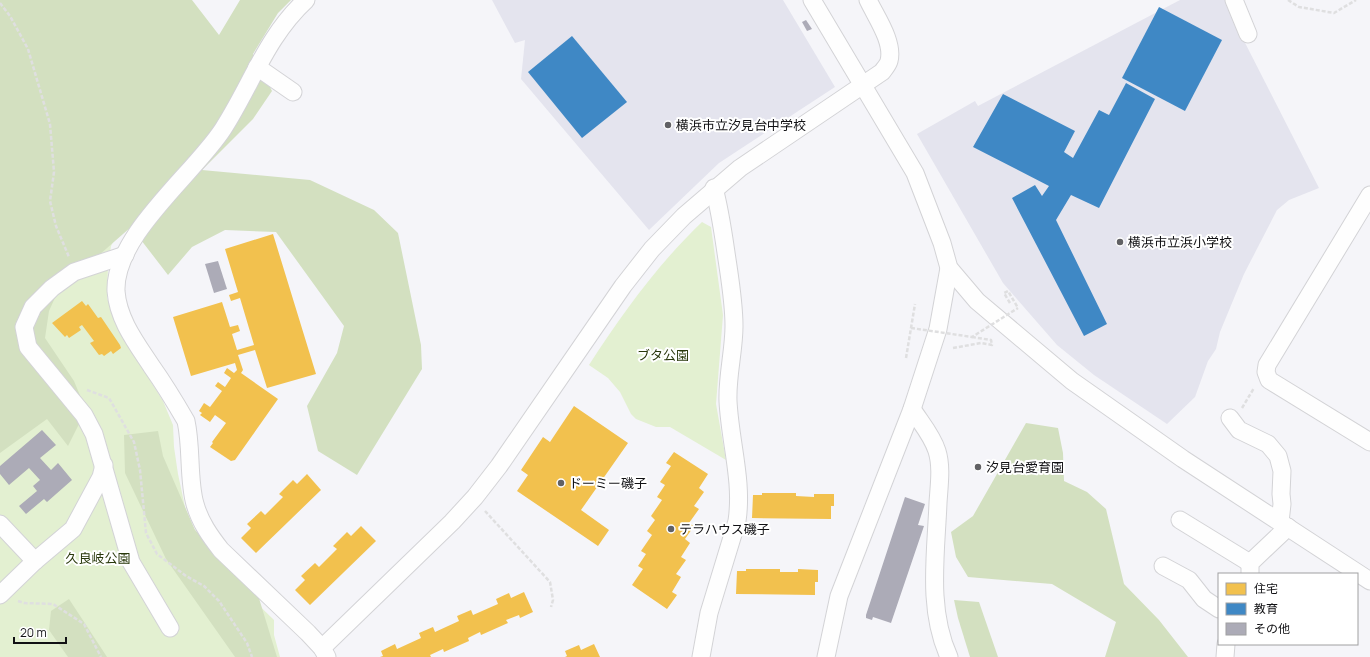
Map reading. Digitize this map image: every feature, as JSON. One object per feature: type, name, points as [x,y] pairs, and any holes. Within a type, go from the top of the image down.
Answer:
[{"type":"street","points":[[306,0],[274,35],[222,130],[148,218],[136,235],[125,255],[118,276],[116,291],[119,308],[124,321],[186,421],[189,436],[194,503],[208,534],[221,550],[325,652],[475,497],[499,466],[623,286],[652,249],[714,188],[740,168],[882,72],[888,62],[889,50],[886,38],[868,0]]},
{"type":"street","points":[[812,0],[915,173],[942,243],[949,268],[976,301],[1046,362],[1124,418],[1358,573]]},
{"type":"street","points":[[1234,0],[1248,34]]},
{"type":"street","points":[[257,67],[293,92]]},
{"type":"street","points":[[701,657],[709,613],[737,522],[739,506],[739,491],[728,414],[727,390],[734,328],[734,310],[721,217],[714,188]]},
{"type":"street","points":[[1369,440],[1269,380],[1266,372],[1267,365],[1370,194]]},
{"type":"street","points":[[125,255],[74,272],[52,288],[33,307],[24,327],[28,347],[84,415],[94,434],[131,562],[170,628]]},
{"type":"street","points":[[826,657],[839,596],[912,409],[938,329],[949,268]]},
{"type":"street","points":[[912,409],[932,437],[940,464],[935,581],[936,610],[938,628],[949,657]]},
{"type":"street","points":[[1180,520],[1250,569],[1284,525],[1281,494],[1282,471],[1278,456],[1268,444],[1239,430],[1235,414]]},
{"type":"street","points":[[0,595],[35,561],[73,529],[101,477],[104,465]]},
{"type":"street","points":[[0,524],[35,561]]},
{"type":"street","points":[[1163,566],[1189,580],[1204,599],[1218,608]]},
{"type":"street","points":[[1358,573],[1370,581]]},
{"type":"street","points":[[1225,657],[1226,645]]},
{"type":"path","points":[[1288,0],[1299,7],[1334,13],[1356,0]]},
{"type":"path","points":[[0,3],[10,16],[28,49],[50,124],[54,172],[50,201],[56,226],[74,272]]},
{"type":"path","points":[[972,337],[1018,308],[1008,290],[1004,293],[1010,303]]},
{"type":"path","points":[[906,358],[915,304]]},
{"type":"path","points":[[911,328],[991,340],[992,345],[981,343],[953,348]]},
{"type":"path","points":[[1235,414],[1257,384]]},
{"type":"path","points":[[65,391],[71,387],[84,389],[109,398],[134,442],[140,470],[146,533],[157,554],[186,576],[204,586],[219,601],[247,643],[252,657]]},
{"type":"path","points":[[483,508],[550,582],[553,600],[551,607]]},
{"type":"path","points":[[0,595],[24,603],[53,604],[84,624],[101,657]]},
{"type":"shaded area","name":"横浜市立汐見台中学校","points":[[492,0],[783,0],[835,87],[719,163],[649,230],[521,79],[525,40],[515,43]]},
{"type":"shaded area","name":"横浜市立浜小学校","points":[[1180,0],[1228,0],[1238,29],[1319,188],[1289,200],[1277,210],[1244,274],[1220,332],[1216,349],[1208,361],[1195,397],[1167,424],[1094,375],[1057,345],[1003,283],[917,134],[975,101],[978,106]]},
{"type":"green space","name":"久良岐公園","points":[[0,0],[125,218],[111,246],[108,266],[107,298],[121,333],[163,401],[173,425],[174,447],[178,474],[188,521],[238,585],[274,620],[274,635],[280,657],[0,657]]},
{"type":"green space","points":[[0,0],[192,0],[219,35],[240,0],[291,0],[278,13],[253,54],[272,91],[253,119],[202,170],[310,180],[374,210],[398,233],[421,345],[422,369],[357,475],[318,451],[307,406],[337,353],[344,326],[276,232],[225,230],[192,247],[168,275],[131,227],[58,291],[49,311],[45,338],[74,381],[86,410],[68,446],[47,419],[0,453]]},
{"type":"green space","name":"ブタ公園","points":[[702,222],[711,227],[723,315],[716,404],[726,460],[670,427],[656,427],[636,419],[631,414],[620,392],[608,378],[589,365],[641,290],[670,255]]},
{"type":"green space","points":[[1026,423],[1058,428],[1063,453],[1064,481],[1087,492],[1106,509],[1124,584],[1159,620],[1188,657],[1105,657],[1116,622],[1052,584],[968,577],[956,557],[951,532],[973,516]]},
{"type":"green space","points":[[158,431],[163,456],[195,530],[258,595],[277,657],[235,657],[166,559],[125,473],[124,435]]},
{"type":"green space","points":[[69,599],[107,657],[68,657],[49,630],[51,611]]},
{"type":"green space","points":[[954,600],[979,602],[998,657],[970,657]]},
{"type":"building: 住宅","points":[[273,234],[316,374],[267,388],[255,350],[238,355],[243,370],[241,373],[278,399],[235,460],[231,461],[210,447],[226,423],[215,415],[210,422],[200,415],[202,413],[199,411],[204,403],[210,407],[222,391],[215,386],[218,382],[225,387],[231,378],[224,373],[227,368],[234,373],[237,370],[235,363],[191,376],[173,317],[222,302],[230,327],[238,325],[240,331],[232,334],[237,350],[254,345],[240,298],[231,301],[229,295],[238,292],[225,249]]},
{"type":"building: 住宅","points":[[82,301],[86,306],[88,304],[98,318],[101,317],[120,345],[121,348],[113,354],[111,351],[104,356],[102,354],[99,355],[90,343],[94,341],[82,325],[79,327],[81,330],[69,338],[67,335],[65,337],[52,323]]},
{"type":"building: 住宅","name":"ドーミー磯子","points":[[574,406],[628,443],[581,510],[609,530],[598,546],[517,491],[528,475],[521,470],[543,437],[550,442]]},
{"type":"building: 住宅","name":"テラハウス磯子","points":[[674,452],[708,474],[699,488],[704,492],[694,506],[699,509],[689,523],[694,526],[685,539],[690,543],[681,557],[686,560],[676,574],[681,577],[672,592],[677,595],[667,609],[632,585],[643,569],[638,566],[646,554],[641,551],[652,535],[647,531],[655,520],[651,516],[662,500],[657,497],[665,485],[660,482],[671,466],[666,463]]},
{"type":"building: 住宅","points":[[307,474],[321,490],[256,553],[241,538],[251,528],[247,524],[261,511],[265,515],[283,497],[279,494],[293,480],[297,484]]},
{"type":"building: 住宅","points":[[762,493],[796,493],[796,496],[814,497],[814,494],[834,494],[834,506],[831,506],[831,519],[752,518],[753,495],[762,495]]},
{"type":"building: 住宅","points":[[361,526],[376,541],[310,605],[295,590],[305,580],[301,576],[315,563],[319,567],[337,549],[333,546],[347,532],[351,536]]},
{"type":"building: 住宅","points":[[746,569],[780,569],[780,572],[798,572],[798,569],[818,570],[818,582],[815,582],[815,595],[736,594],[737,571],[746,571]]},
{"type":"building: 住宅","points":[[524,592],[533,612],[520,618],[519,615],[506,620],[508,623],[481,635],[480,632],[468,638],[469,641],[444,652],[443,649],[430,655],[431,657],[380,657],[383,656],[381,651],[395,644],[397,649],[421,638],[419,633],[433,627],[435,632],[459,621],[457,616],[471,610],[473,615],[498,604],[496,599],[509,593],[511,598]]},
{"type":"building: 住宅","points":[[594,644],[600,657],[565,657],[567,656],[565,651],[579,645],[581,650]]},
{"type":"building: 教育","points":[[1159,7],[1222,40],[1185,111],[1122,78]]},
{"type":"building: 教育","points":[[572,36],[627,102],[582,138],[528,72]]},
{"type":"building: 教育","points":[[1126,83],[1155,99],[1099,208],[1071,195],[1056,220],[1107,324],[1084,336],[1012,198],[1035,185],[1042,196],[1049,186],[973,147],[1003,94],[1075,131],[1064,152],[1073,158],[1099,110],[1109,115]]},
{"type":"building: その他","points":[[806,20],[812,29],[807,31],[802,22]]},
{"type":"building: その他","points":[[218,261],[227,289],[214,293],[205,264]]},
{"type":"building: その他","points":[[42,430],[56,445],[40,458],[51,470],[58,463],[72,480],[47,502],[44,499],[26,514],[19,506],[37,491],[33,486],[40,480],[29,468],[9,485],[0,474],[0,466]]},
{"type":"building: その他","points":[[905,497],[925,504],[918,525],[924,526],[891,623],[873,617],[872,620],[866,618],[866,615]]},
{"type":"place","name":"横浜市立汐見台中学校","points":[[668,125]]},
{"type":"place","name":"横浜市立浜小学校","points":[[1120,242]]},
{"type":"place","name":"汐見台愛育園","points":[[978,467]]},
{"type":"place","name":"ドーミー磯子","points":[[561,483]]},
{"type":"place","name":"テラハウス磯子","points":[[671,529]]}]
